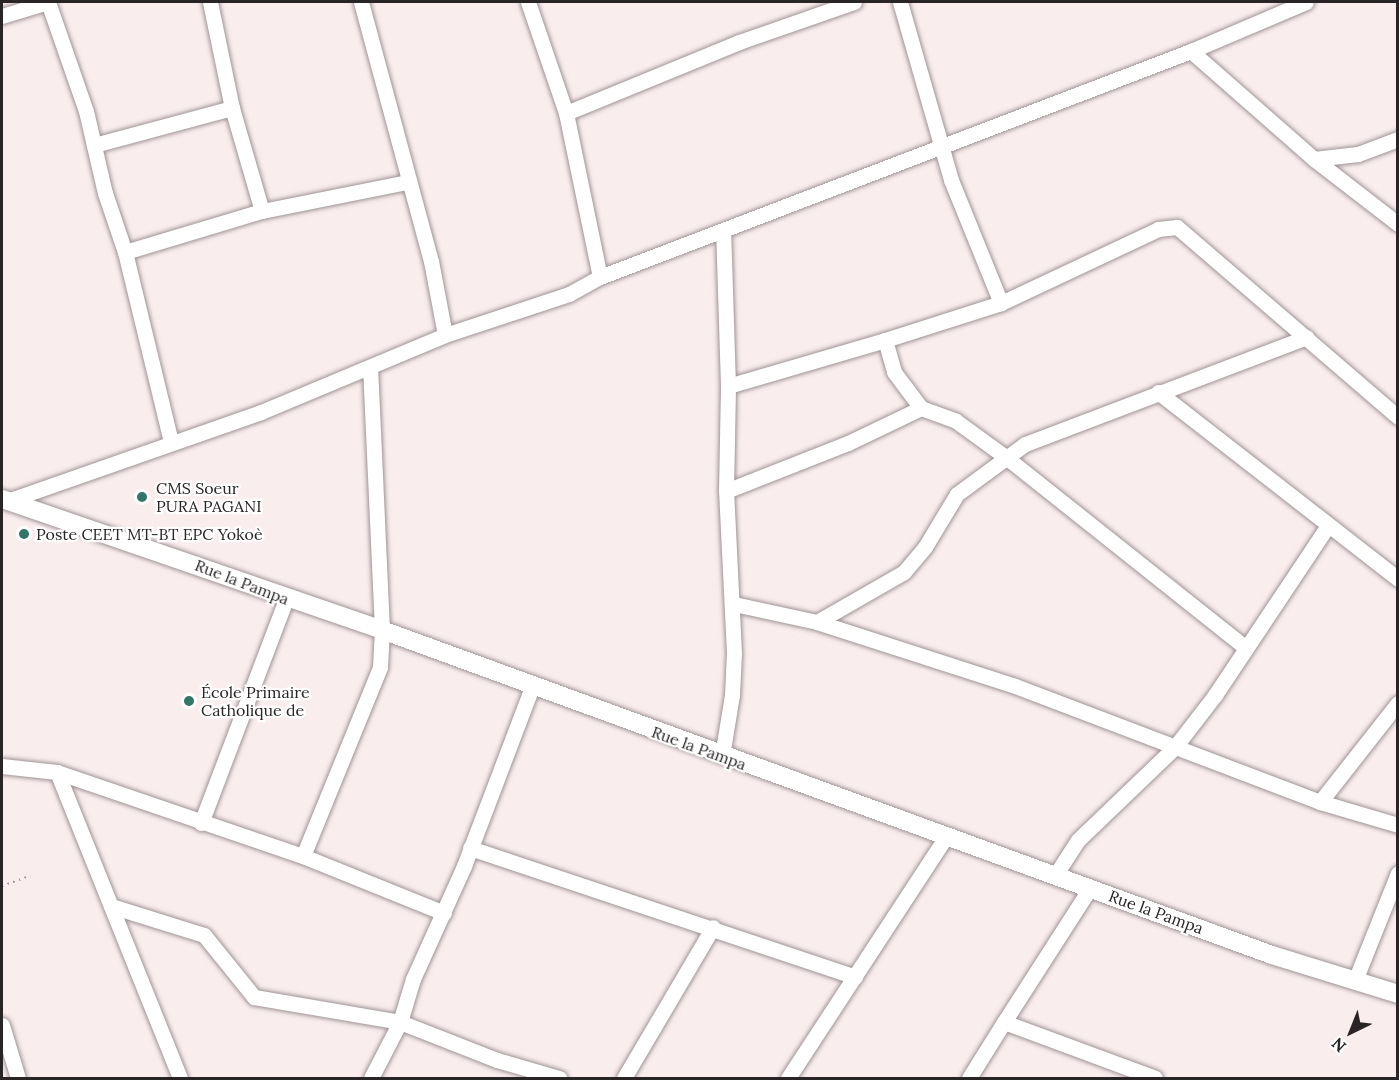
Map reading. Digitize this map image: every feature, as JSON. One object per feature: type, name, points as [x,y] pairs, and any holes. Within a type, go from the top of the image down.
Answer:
[{"type":"street","points":[[2,16],[48,2],[94,144],[125,252],[171,442]]},
{"type":"street","points":[[210,2],[232,108],[262,211]]},
{"type":"street","points":[[362,2],[407,182],[431,261],[445,335]]},
{"type":"street","points":[[528,2],[566,113],[600,277]]},
{"type":"street","points":[[566,113],[740,42],[854,2]]},
{"type":"street","points":[[900,2],[941,146],[1000,303]]},
{"type":"street","points":[[3,501],[370,368],[445,335],[569,294],[600,277],[1191,51],[1306,2]]},
{"type":"street","points":[[1191,51],[1314,159],[1398,224]]},
{"type":"street","points":[[94,144],[232,108]]},
{"type":"street","points":[[1314,159],[1358,154],[1398,139]]},
{"type":"street","points":[[125,252],[262,211],[407,182]]},
{"type":"street","points":[[728,386],[885,340],[1000,303],[1158,229],[1177,227],[1398,417]]},
{"type":"street","points":[[722,756],[732,695],[734,604],[726,491],[728,386],[723,231]]},
{"type":"street","points":[[817,622],[862,600],[904,572],[925,547],[957,494],[1025,444],[1306,337]]},
{"type":"street","points":[[885,340],[894,372],[921,408],[956,421],[1007,458],[1245,647]]},
{"type":"street","points":[[303,856],[380,667],[382,630],[370,368]]},
{"type":"street","points":[[1158,392],[1327,527],[1398,579]]},
{"type":"street","points":[[726,491],[921,408]]},
{"type":"street","name":"Rue la Pampa","points":[[3,501],[182,559],[286,599],[382,630],[945,838],[1056,874],[1272,955],[1356,978],[1398,994]]},
{"type":"street","points":[[1056,874],[1078,840],[1175,747],[1215,695],[1327,527]]},
{"type":"street","points":[[201,823],[286,599]]},
{"type":"street","points":[[734,604],[817,622],[1015,686],[1320,802],[1398,825]]},
{"type":"street","points":[[371,1078],[400,1022],[413,979],[444,913],[532,687]]},
{"type":"street","points":[[1320,802],[1398,703]]},
{"type":"street","points":[[2,766],[57,772],[303,856],[444,913]]},
{"type":"street","points":[[57,772],[180,1078]]},
{"type":"street","points":[[789,1078],[945,838]]},
{"type":"street","points":[[470,848],[713,927],[855,977]]},
{"type":"street","points":[[1356,978],[1398,873]]},
{"type":"street","points":[[969,1078],[1090,888]]},
{"type":"street","points":[[111,906],[204,935],[254,997],[400,1022],[497,1060],[559,1078]]},
{"type":"street","points":[[624,1078],[713,927]]},
{"type":"street","points":[[1004,1022],[1138,1076],[1155,1078]]},
{"type":"street","points":[[2,1025],[18,1078]]},
{"type":"path","points":[[2,886],[30,876]]},
{"type":"place","name":"CMS Soeur PURA PAGANI","points":[[142,497]]},
{"type":"place","name":"Poste CEET MT-BT EPC Yokoè","points":[[24,534]]},
{"type":"place","name":"École Primaire Catholique de","points":[[189,701]]}]
